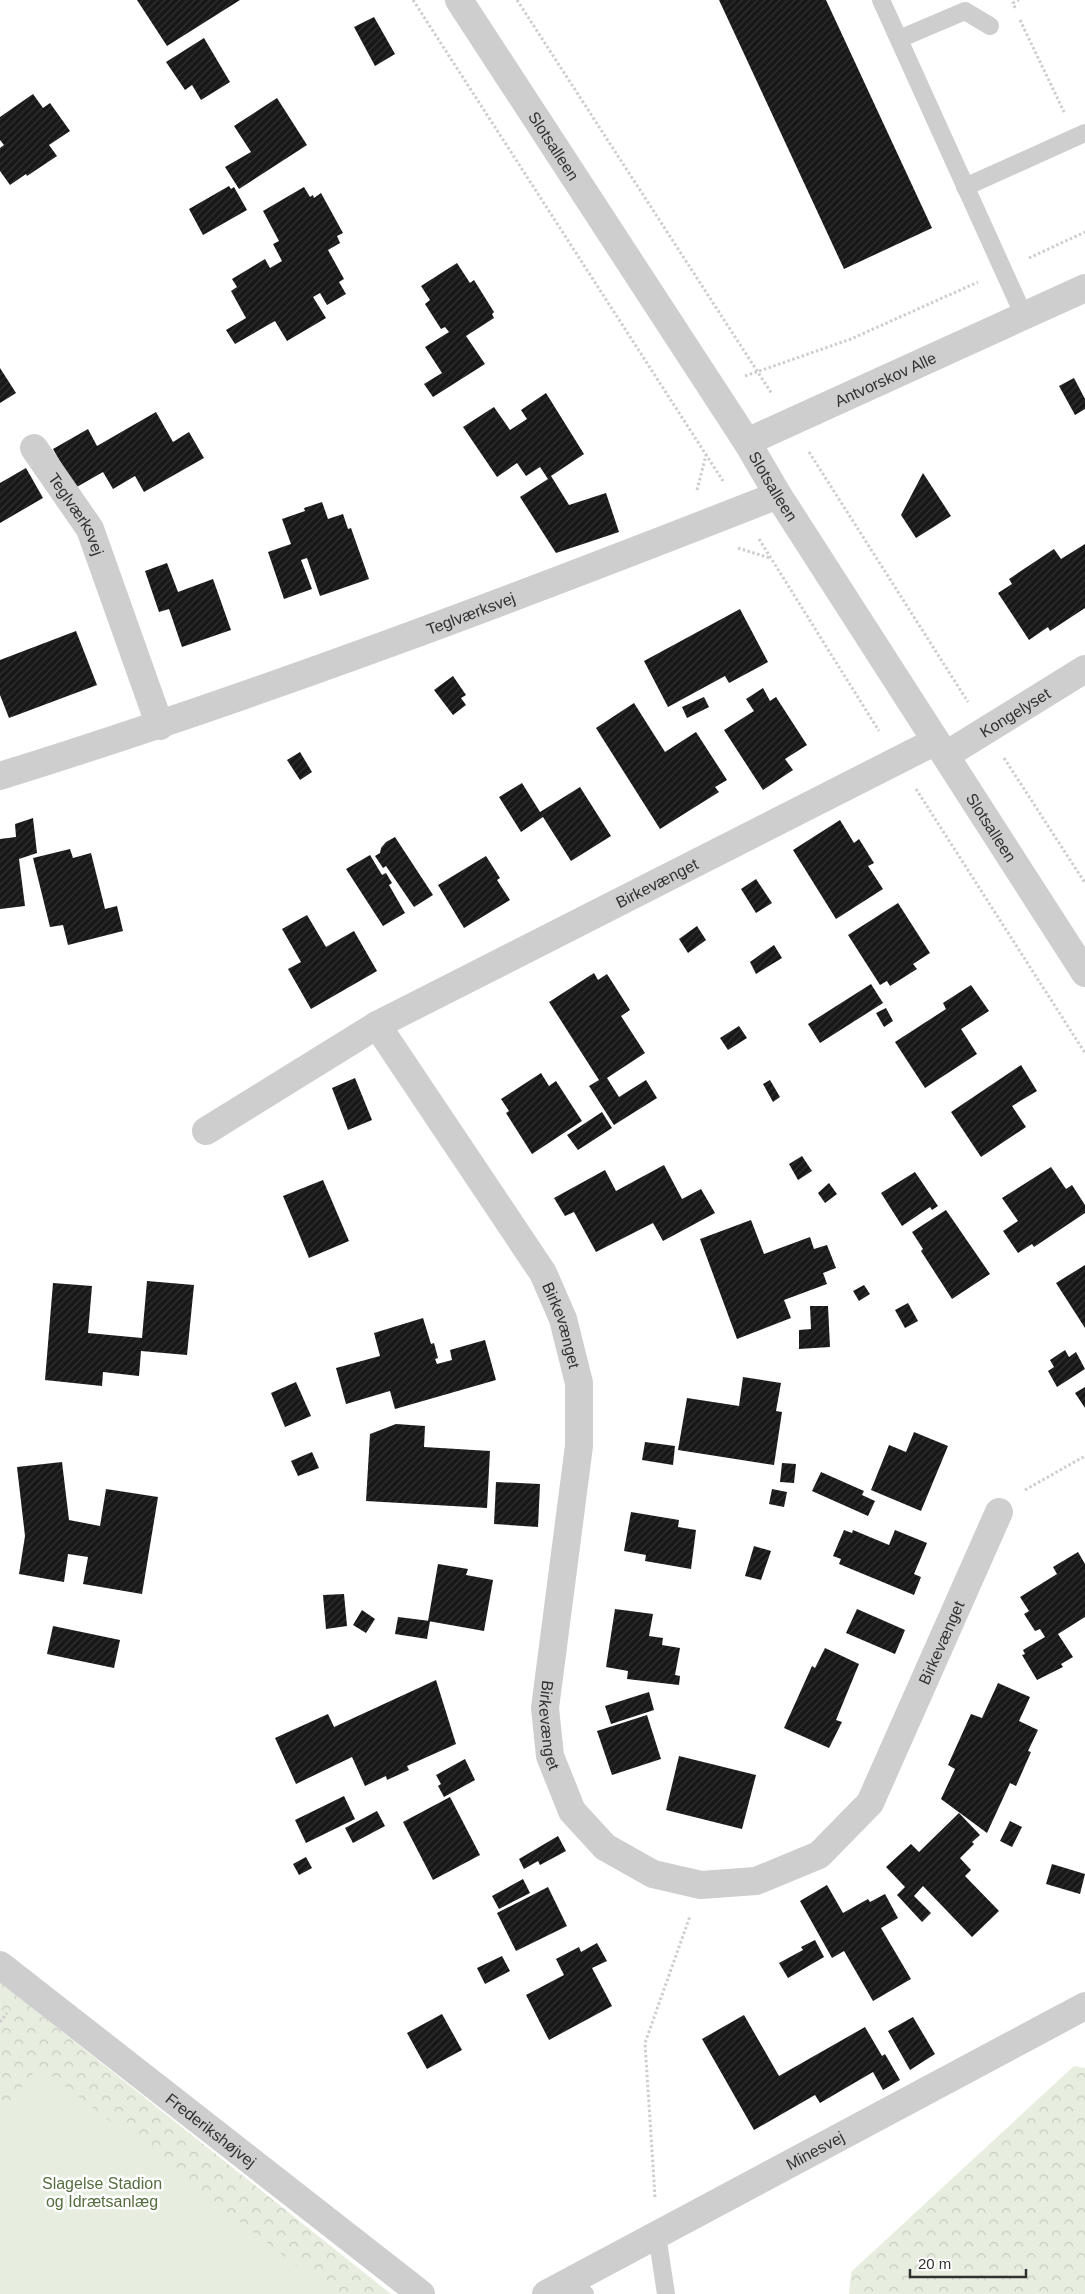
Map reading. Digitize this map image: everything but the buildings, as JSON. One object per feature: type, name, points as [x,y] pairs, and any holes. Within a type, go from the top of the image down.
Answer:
[{"type":"street","name":"Slotsalleen","points":[[458,0],[747,442],[778,495],[1085,974]]},
{"type":"street","name":"Antvorskov Alle","points":[[747,442],[1085,288]]},
{"type":"street","name":"Teglværksvej","points":[[34,448],[90,529],[160,726]]},
{"type":"street","name":"Teglværksvej","points":[[0,776],[160,726],[656,544],[778,495]]},
{"type":"street","name":"Kongelyset","points":[[941,748],[986,730],[1085,669]]},
{"type":"street","name":"Birkevænget","points":[[206,1131],[377,1024],[941,748]]},
{"type":"street","name":"Birkevænget","points":[[377,1024],[543,1273],[563,1319],[579,1383],[580,1446],[544,1708],[550,1756],[572,1811],[605,1847],[652,1874],[701,1885],[756,1880],[819,1855],[870,1803],[999,1512]]},
{"type":"street","name":"Frederikshøjvej","points":[[0,1965],[421,2294]]},
{"type":"street","name":"Minesvej","points":[[546,2294],[577,2288],[657,2234],[1085,2006]]},
{"type":"lane","points":[[881,0],[1024,316]]},
{"type":"lane","points":[[899,39],[965,11],[990,26]]},
{"type":"lane","points":[[965,186],[1080,135]]},
{"type":"lane","points":[[657,2234],[666,2294]]},
{"type":"path","points":[[517,0],[1085,883]]},
{"type":"path","points":[[1019,0],[1013,3],[1080,135]]},
{"type":"path","points":[[711,388],[851,339],[1085,232]]},
{"type":"path","points":[[999,1512],[1018,1494],[1085,1456]]},
{"type":"path","points":[[657,2234],[645,2043],[701,1885]]},
{"type":"green space","name":"Slagelse Stadion og Idrætsanlæg","points":[[0,1982],[391,2294],[0,2294]]},
{"type":"green space","name":"Slagelse Stadion og Idrætsanlæg","points":[[39,2066],[333,2294],[0,2294],[0,2115]]},
{"type":"green space","points":[[1074,2066],[1085,2068],[1085,2294],[849,2294],[851,2272]]}]
